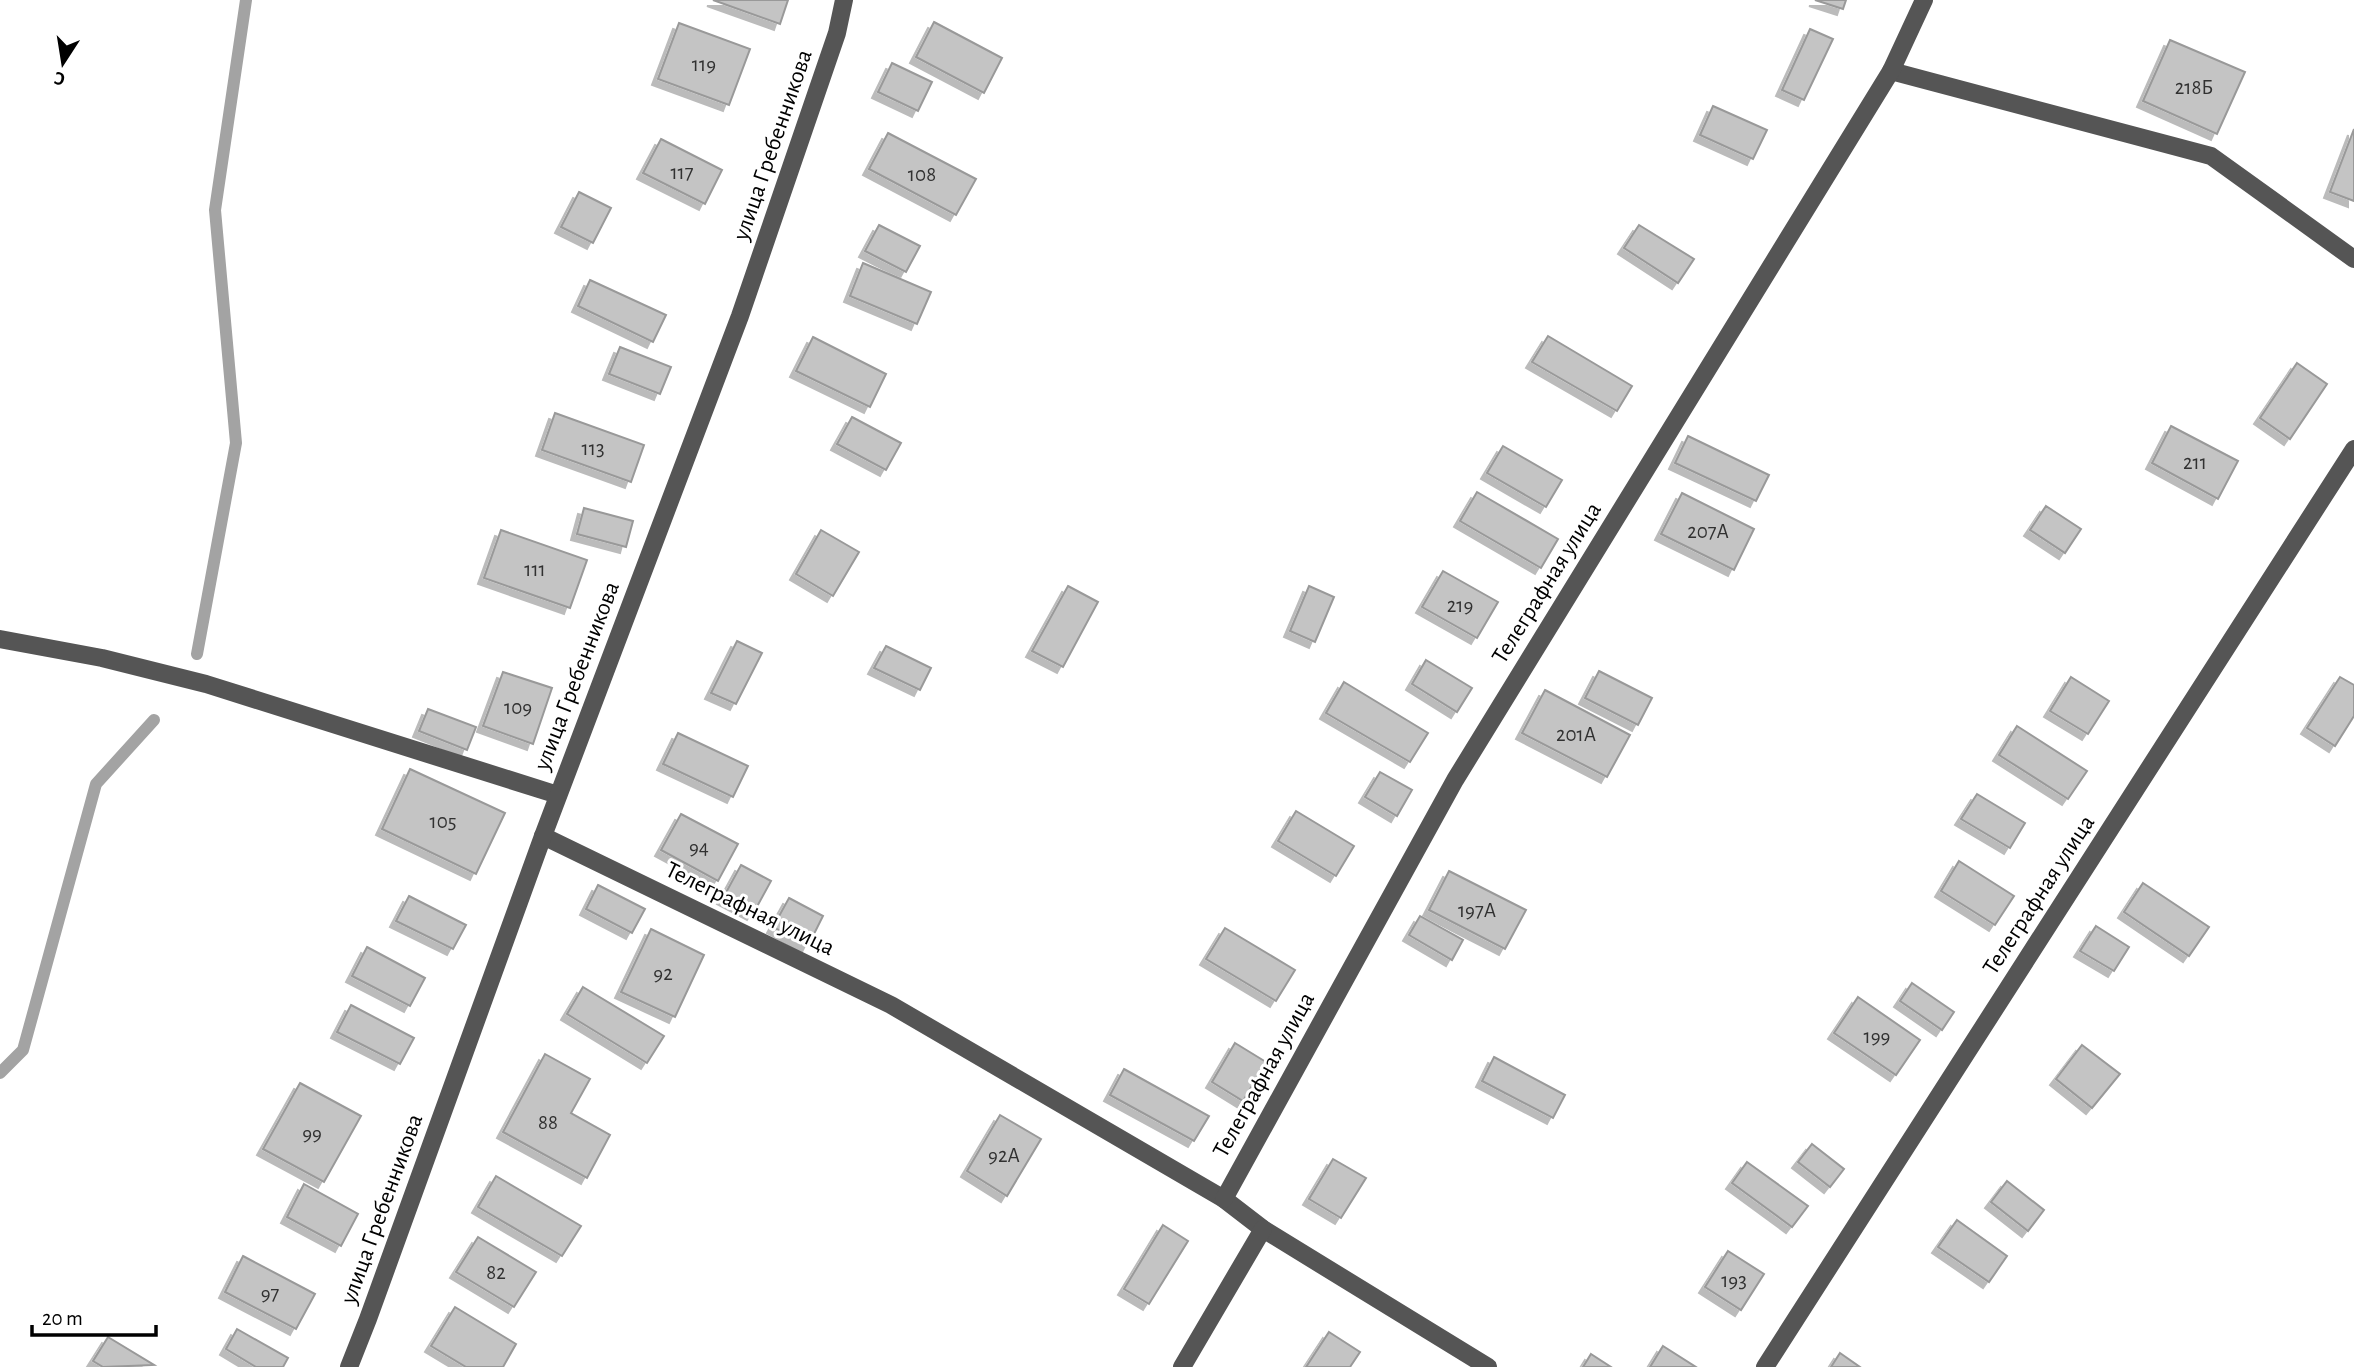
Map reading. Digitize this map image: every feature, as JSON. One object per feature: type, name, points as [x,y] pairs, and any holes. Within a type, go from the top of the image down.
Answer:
[{"type":"street","name":"улица Гребенникова","points":[[349,1367],[558,795],[740,316],[837,33],[844,0]]},
{"type":"street","name":"Телеграфная улица","points":[[1224,1199],[1455,780],[1891,71],[1924,0]]},
{"type":"street","points":[[1891,71],[2211,156],[2354,259]]},
{"type":"street","name":"Телеграфная улица","points":[[1765,1367],[2354,449]]},
{"type":"street","points":[[0,639],[102,658],[206,684],[558,795]]},
{"type":"street","name":"Телеграфная улица","points":[[543,836],[891,1005],[1224,1199],[1263,1230],[1488,1367]]},
{"type":"street","points":[[1182,1367],[1263,1230]]},
{"type":"building","points":[[713,0],[788,0],[780,24]]},
{"type":"building","points":[[1815,0],[1846,0],[1843,9]]},
{"type":"building","points":[[934,22],[1002,58],[984,93],[916,57]]},
{"type":"building","points":[[679,23],[750,49],[729,105],[658,79]]},
{"type":"building","points":[[1810,29],[1833,39],[1804,100],[1782,90]]},
{"type":"building","points":[[2170,40],[2245,72],[2217,134],[2143,101]]},
{"type":"building","points":[[892,63],[932,82],[918,111],[878,92]]},
{"type":"building","points":[[1713,106],[1767,130],[1753,159],[1700,135]]},
{"type":"building","points":[[2354,129],[2354,201],[2330,192]]},
{"type":"building","points":[[888,133],[976,179],[956,215],[869,169]]},
{"type":"building","points":[[661,139],[722,170],[705,204],[643,173]]},
{"type":"building","points":[[579,192],[611,208],[593,243],[561,227]]},
{"type":"building","points":[[879,225],[920,246],[906,272],[865,251]]},
{"type":"building","points":[[1639,225],[1694,259],[1678,283],[1624,248]]},
{"type":"building","points":[[863,263],[931,292],[917,324],[850,296]]},
{"type":"building","points":[[590,280],[666,315],[653,342],[578,306]]},
{"type":"building","points":[[1548,336],[1632,386],[1617,411],[1532,362]]},
{"type":"building","points":[[813,337],[886,374],[870,407],[796,371]]},
{"type":"building","points":[[620,347],[671,367],[660,394],[609,374]]},
{"type":"building","points":[[2297,363],[2327,384],[2290,439],[2260,418]]},
{"type":"building","points":[[555,413],[644,445],[631,482],[542,450]]},
{"type":"building","points":[[852,417],[901,443],[886,470],[837,444]]},
{"type":"building","points":[[2171,426],[2238,461],[2218,499],[2152,463]]},
{"type":"building","points":[[1688,436],[1769,475],[1756,501],[1675,463]]},
{"type":"building","points":[[1503,446],[1562,480],[1546,507],[1487,473]]},
{"type":"building","points":[[1477,492],[1558,539],[1541,568],[1460,521]]},
{"type":"building","points":[[1682,493],[1754,529],[1734,570],[1661,534]]},
{"type":"building","points":[[2046,506],[2081,529],[2065,553],[2030,530]]},
{"type":"building","points":[[584,508],[633,521],[626,547],[577,534]]},
{"type":"building","points":[[501,530],[587,560],[570,608],[484,578]]},
{"type":"building","points":[[821,530],[859,552],[833,596],[796,574]]},
{"type":"building","points":[[1443,571],[1498,602],[1477,638],[1422,607]]},
{"type":"building","points":[[1068,586],[1098,602],[1063,667],[1032,651]]},
{"type":"building","points":[[1309,586],[1334,597],[1315,642],[1290,631]]},
{"type":"building","points":[[737,641],[762,653],[736,704],[711,693]]},
{"type":"building","points":[[886,646],[931,668],[920,690],[874,668]]},
{"type":"building","points":[[1426,660],[1472,688],[1457,712],[1412,684]]},
{"type":"building","points":[[1599,671],[1652,698],[1638,725],[1585,698]]},
{"type":"building","points":[[503,672],[552,688],[533,744],[483,726]]},
{"type":"building","points":[[2071,677],[2109,701],[2088,734],[2050,711]]},
{"type":"building","points":[[2340,677],[2354,685],[2354,716],[2335,746],[2307,728]]},
{"type":"building","points":[[1344,682],[1428,733],[1410,762],[1326,713]]},
{"type":"building","points":[[1545,690],[1630,735],[1607,777],[1522,733]]},
{"type":"building","points":[[428,709],[476,727],[467,750],[419,731]]},
{"type":"building","points":[[2017,726],[2087,771],[2068,799],[1999,755]]},
{"type":"building","points":[[678,733],[748,766],[733,797],[663,764]]},
{"type":"building","points":[[410,769],[505,813],[476,874],[382,829]]},
{"type":"building","points":[[1380,772],[1412,790],[1397,816],[1365,797]]},
{"type":"building","points":[[1977,794],[2025,823],[2010,848],[1961,819]]},
{"type":"building","points":[[1296,811],[1354,846],[1336,876],[1278,841]]},
{"type":"building","points":[[681,814],[738,844],[718,881],[661,850]]},
{"type":"building","points":[[1959,861],[2014,896],[1995,925],[1941,891]]},
{"type":"building","points":[[741,865],[771,881],[753,914],[723,898]]},
{"type":"building","points":[[1449,871],[1526,910],[1505,949],[1429,910]]},
{"type":"building","points":[[2143,883],[2209,927],[2189,956],[2124,912]]},
{"type":"building","points":[[598,885],[645,909],[632,933],[586,909]]},
{"type":"building","points":[[409,896],[466,925],[453,949],[396,921]]},
{"type":"building","points":[[789,898],[823,916],[808,946],[773,927]]},
{"type":"building","points":[[1420,916],[1463,940],[1452,960],[1409,935]]},
{"type":"building","points":[[2096,926],[2129,947],[2114,971],[2080,951]]},
{"type":"building","points":[[1225,928],[1295,970],[1276,1001],[1206,959]]},
{"type":"building","points":[[651,929],[704,955],[675,1017],[621,992]]},
{"type":"building","points":[[367,947],[425,978],[410,1006],[352,976]]},
{"type":"building","points":[[1912,983],[1954,1012],[1942,1030],[1900,1001]]},
{"type":"building","points":[[583,987],[664,1036],[647,1063],[567,1014]]},
{"type":"building","points":[[1858,997],[1920,1040],[1896,1075],[1834,1033]]},
{"type":"building","points":[[351,1005],[414,1038],[400,1064],[337,1032]]},
{"type":"building","points":[[1235,1043],[1266,1062],[1243,1101],[1212,1082]]},
{"type":"building","points":[[2082,1045],[2120,1074],[2092,1108],[2056,1079]]},
{"type":"building","points":[[545,1054],[590,1079],[571,1113],[610,1135],[587,1178],[503,1132]]},
{"type":"building","points":[[1494,1057],[1565,1095],[1553,1118],[1482,1081]]},
{"type":"building","points":[[1124,1069],[1209,1116],[1194,1141],[1110,1095]]},
{"type":"building","points":[[300,1083],[361,1116],[324,1182],[263,1149]]},
{"type":"building","points":[[1000,1115],[1041,1139],[1007,1196],[967,1171]]},
{"type":"building","points":[[1812,1144],[1844,1169],[1830,1187],[1798,1162]]},
{"type":"building","points":[[1333,1159],[1366,1178],[1341,1218],[1309,1199]]},
{"type":"building","points":[[1747,1162],[1808,1206],[1792,1227],[1732,1183]]},
{"type":"building","points":[[496,1176],[581,1226],[562,1256],[478,1207]]},
{"type":"building","points":[[2007,1181],[2044,1210],[2028,1231],[1991,1202]]},
{"type":"building","points":[[304,1184],[358,1214],[341,1246],[287,1217]]},
{"type":"building","points":[[1957,1220],[2007,1256],[1989,1282],[1938,1247]]},
{"type":"building","points":[[1163,1225],[1188,1241],[1149,1304],[1124,1289]]},
{"type":"building","points":[[478,1237],[536,1272],[514,1307],[456,1272]]},
{"type":"building","points":[[1728,1251],[1764,1274],[1741,1310],[1705,1287]]},
{"type":"building","points":[[243,1256],[315,1294],[296,1329],[225,1292]]},
{"type":"building","points":[[455,1307],[516,1344],[503,1367],[466,1367],[431,1346]]},
{"type":"building","points":[[237,1329],[288,1358],[283,1367],[256,1367],[226,1349]]},
{"type":"building","points":[[1329,1332],[1360,1352],[1350,1367],[1306,1367]]},
{"type":"building","points":[[108,1337],[154,1365],[103,1367],[93,1361]]},
{"type":"building","points":[[1663,1346],[1696,1367],[1650,1367]]},
{"type":"building","points":[[1840,1353],[1860,1367],[1831,1367]]},
{"type":"building","points":[[1591,1354],[1611,1367],[1583,1367]]},
{"type":"waterway","points":[[197,654],[236,443],[215,210],[246,0]]},
{"type":"waterway","points":[[0,1073],[23,1050],[96,784],[154,720]]}]
